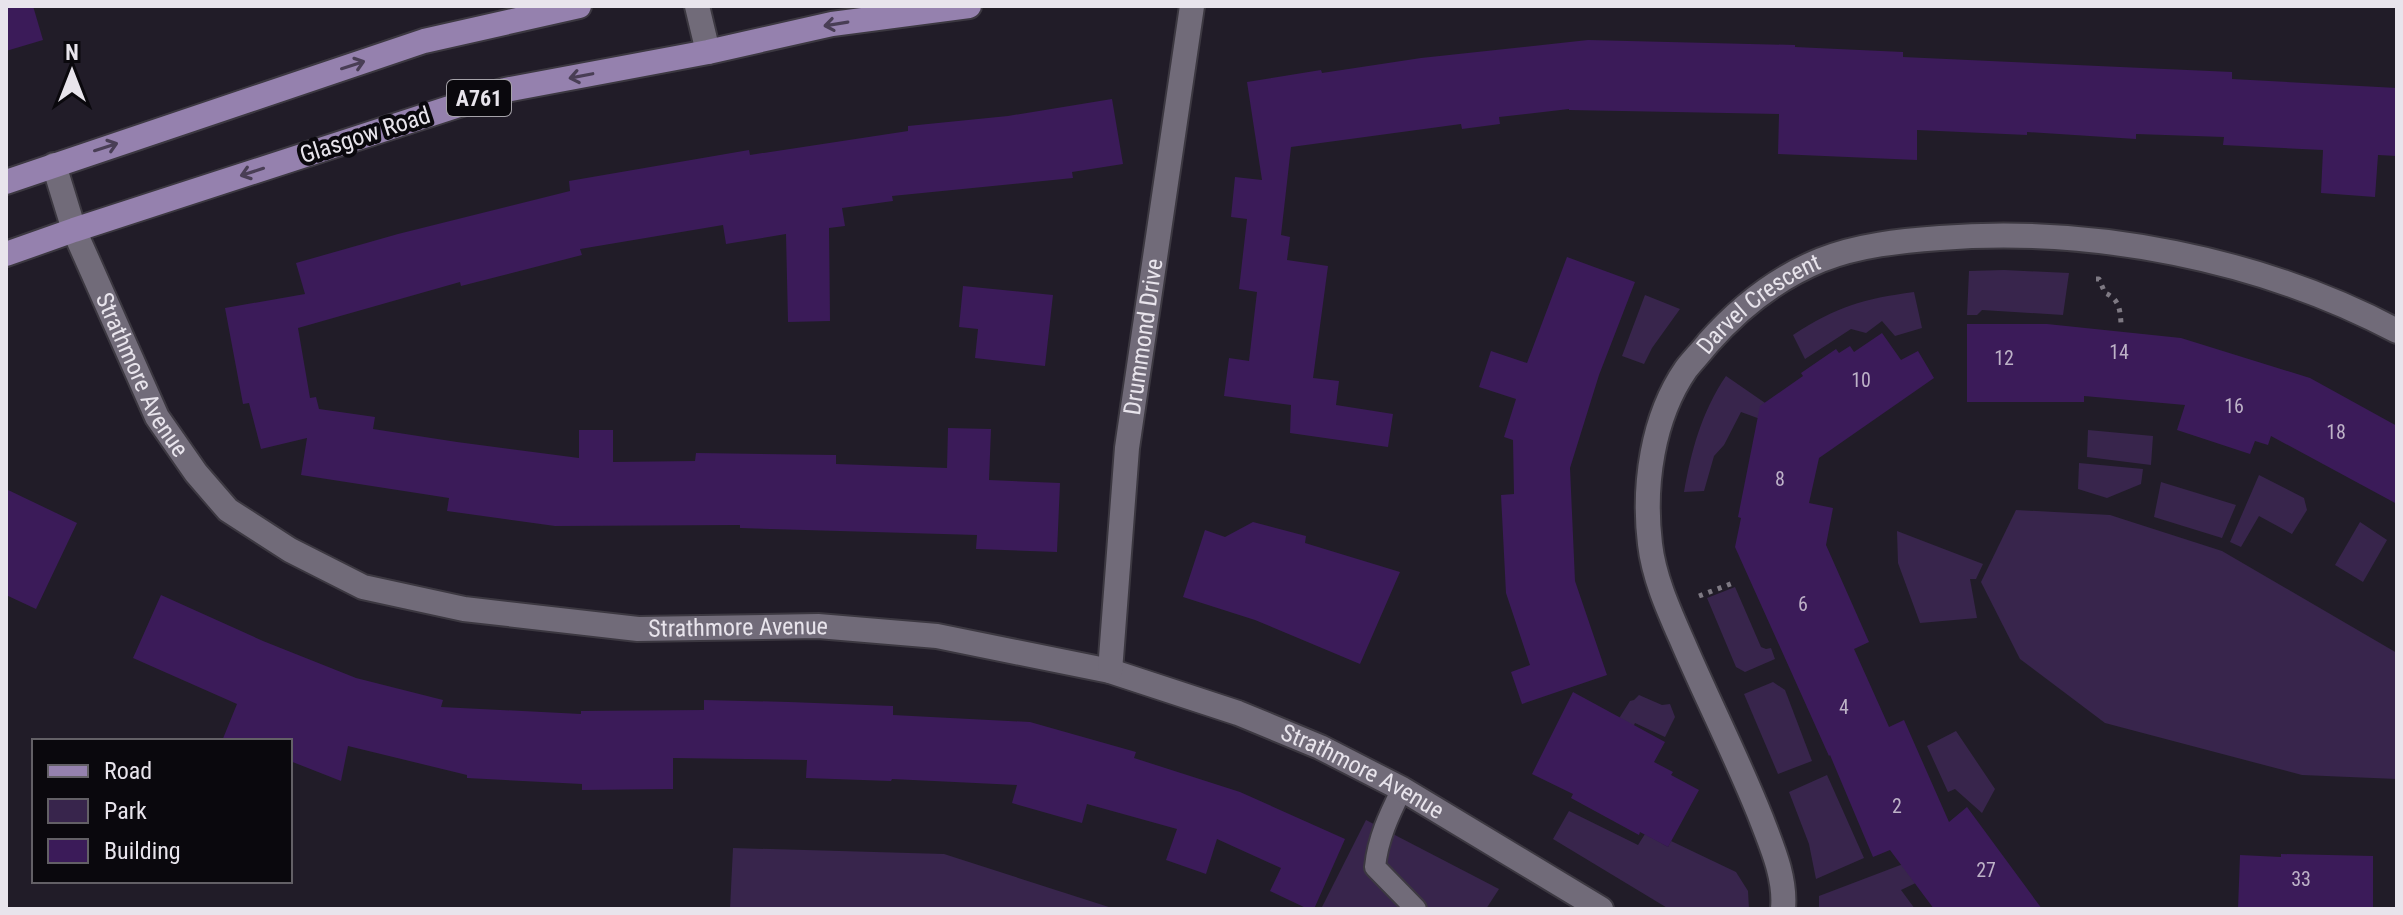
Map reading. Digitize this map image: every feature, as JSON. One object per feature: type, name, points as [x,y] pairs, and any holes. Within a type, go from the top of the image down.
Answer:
[{"type":"main road","points":[[6,182],[424,41],[579,6]]},
{"type":"main road","name":"Glasgow Road","points":[[6,254],[505,90],[708,52],[832,24],[969,6]]},
{"type":"street","points":[[697,6],[708,52]]},
{"type":"street","name":"Drummond Drive","points":[[1110,671],[1127,448],[1192,6]]},
{"type":"street","name":"Strathmore Avenue","points":[[54,165],[74,230],[157,417],[196,473],[228,510],[290,550],[363,587],[464,609],[638,629],[818,626],[937,636],[1110,671],[1238,713],[1320,747],[1402,789],[1601,909]]},
{"type":"street","name":"Darvel Crescent","points":[[1783,909],[1778,862],[1657,578],[1646,510],[1653,452],[1671,397],[1686,370],[1725,324],[1777,281],[1823,259],[1886,243],[2016,235],[2081,239],[2152,249],[2218,263],[2310,291],[2358,310],[2397,331]]},
{"type":"lane","points":[[1402,789],[1377,845],[1375,867],[1416,909]]},
{"type":"path","points":[[2093,278],[2099,279],[2105,293],[2117,302],[2121,323]]},
{"type":"path","points":[[1698,596],[1733,583]]},
{"type":"green space","points":[[1969,271],[2069,273],[2063,315],[1982,310],[1977,315],[1967,315]]},
{"type":"green space","points":[[1914,292],[1922,328],[1895,336],[1882,321],[1866,333],[1851,329],[1805,359],[1793,335],[1851,305]]},
{"type":"green space","points":[[1645,295],[1680,309],[1644,364],[1622,356]]},
{"type":"green space","points":[[1726,376],[1768,405],[1763,420],[1741,412],[1724,445],[1714,456],[1704,491],[1684,492],[1699,432],[1710,403]]},
{"type":"green space","points":[[2088,430],[2153,436],[2151,465],[2087,457]]},
{"type":"green space","points":[[2079,463],[2143,469],[2141,484],[2107,498],[2078,489]]},
{"type":"green space","points":[[2259,475],[2304,498],[2307,510],[2292,534],[2259,516],[2241,547],[2230,542]]},
{"type":"green space","points":[[2161,482],[2236,505],[2222,538],[2154,517]]},
{"type":"green space","points":[[2016,510],[2110,515],[2222,551],[2397,653],[2397,779],[2302,775],[2105,723],[2020,659],[1981,582]]},
{"type":"green space","points":[[2360,522],[2387,540],[2363,582],[2335,565]]},
{"type":"green space","points":[[1897,531],[1983,564],[1976,579],[1970,579],[1977,618],[1920,623],[1898,563]]},
{"type":"green space","points":[[1735,587],[1761,647],[1771,648],[1775,659],[1745,672],[1736,667],[1707,598]]},
{"type":"green space","points":[[1773,682],[1785,690],[1812,761],[1778,774],[1744,694]]},
{"type":"green space","points":[[1639,695],[1662,705],[1670,704],[1675,717],[1665,737],[1635,723],[1627,740],[1611,731],[1630,701]]},
{"type":"green space","points":[[1956,731],[1995,789],[1982,813],[1955,789],[1948,792],[1927,746]]},
{"type":"green space","points":[[1827,775],[1864,858],[1816,879],[1809,844],[1789,792]]},
{"type":"green space","points":[[1569,811],[1638,845],[1645,834],[1668,847],[1671,841],[1736,872],[1748,891],[1749,909],[1669,909],[1553,839]]},
{"type":"green space","points":[[1366,820],[1499,889],[1486,909],[1321,909]]},
{"type":"green space","points":[[733,848],[944,854],[1115,909],[730,909]]},
{"type":"green space","points":[[1940,850],[1922,880],[1901,890],[1915,909],[1819,909],[1819,896]]},
{"type":"building","points":[[6,6],[33,6],[43,40],[6,51]]},
{"type":"building","points":[[1588,40],[1795,45],[1903,52],[1903,57],[2232,72],[2232,79],[2397,88],[2397,156],[2378,155],[2375,197],[2321,193],[2323,150],[2223,145],[2224,137],[2136,134],[2136,139],[2027,132],[2027,135],[1917,130],[1917,160],[1778,154],[1779,114],[1569,109],[1499,117],[1500,124],[1462,129],[1461,124],[1291,147],[1281,235],[1290,237],[1287,260],[1328,266],[1313,378],[1339,381],[1336,405],[1393,414],[1388,447],[1290,433],[1291,405],[1224,396],[1229,358],[1249,361],[1257,292],[1239,289],[1247,219],[1231,217],[1235,177],[1262,180],[1247,82],[1321,70],[1322,73],[1421,58]]},
{"type":"building","points":[[1112,99],[1123,164],[1072,172],[1073,178],[892,196],[893,201],[842,208],[845,226],[829,228],[830,321],[788,322],[786,234],[726,244],[723,225],[580,249],[582,255],[461,286],[460,282],[298,328],[310,398],[316,397],[319,409],[375,417],[373,429],[457,442],[579,458],[579,430],[613,430],[613,462],[695,461],[696,453],[836,455],[836,464],[947,468],[948,428],[991,429],[989,480],[1060,483],[1057,552],[976,549],[977,535],[740,528],[740,525],[555,526],[447,511],[449,498],[301,475],[307,438],[261,449],[249,403],[243,404],[225,308],[305,294],[296,263],[570,191],[569,181],[749,150],[750,155],[908,131],[908,126],[1008,116]]},
{"type":"building","points":[[1567,257],[1635,282],[1599,375],[1570,468],[1575,581],[1607,675],[1522,704],[1511,672],[1530,665],[1506,593],[1501,495],[1514,494],[1513,440],[1504,437],[1516,399],[1479,387],[1491,351],[1527,363]]},
{"type":"building","points":[[963,286],[1053,295],[1045,366],[975,358],[978,329],[959,327]]},
{"type":"building","points":[[1967,324],[2047,324],[2181,338],[2310,378],[2397,426],[2397,504],[2271,436],[2268,445],[2255,441],[2250,454],[2177,430],[2185,405],[2084,396],[2084,402],[1967,402]]},
{"type":"building","points":[[1882,333],[1901,360],[1918,351],[1934,378],[1819,458],[1809,503],[1833,508],[1826,545],[1869,642],[1854,649],[1889,727],[1904,720],[1949,822],[1967,807],[2042,909],[1934,909],[1890,850],[1873,857],[1735,547],[1760,406],[1836,349],[1839,353],[1850,346],[1854,352]]},
{"type":"building","points":[[6,489],[77,523],[36,609],[6,595]]},
{"type":"building","points":[[1253,522],[1306,536],[1305,543],[1400,572],[1360,664],[1255,620],[1183,597],[1205,530],[1225,537]]},
{"type":"building","points":[[161,595],[356,678],[443,700],[441,707],[581,714],[581,711],[704,710],[704,700],[789,702],[893,706],[893,715],[1030,722],[1136,752],[1134,758],[1240,792],[1345,839],[1314,909],[1308,909],[1270,891],[1281,868],[1217,839],[1206,874],[1166,860],[1177,829],[1087,804],[1082,823],[1012,803],[1017,785],[806,778],[807,760],[673,758],[673,789],[582,790],[582,784],[467,778],[467,775],[348,746],[341,781],[292,762],[292,739],[223,739],[237,704],[133,658]]},
{"type":"building","points":[[1573,692],[1665,742],[1654,762],[1699,790],[1668,847],[1640,832],[1639,835],[1571,798],[1573,794],[1532,774]]},
{"type":"building","points":[[2281,854],[2373,856],[2373,909],[2238,909],[2240,855],[2281,857]]}]
